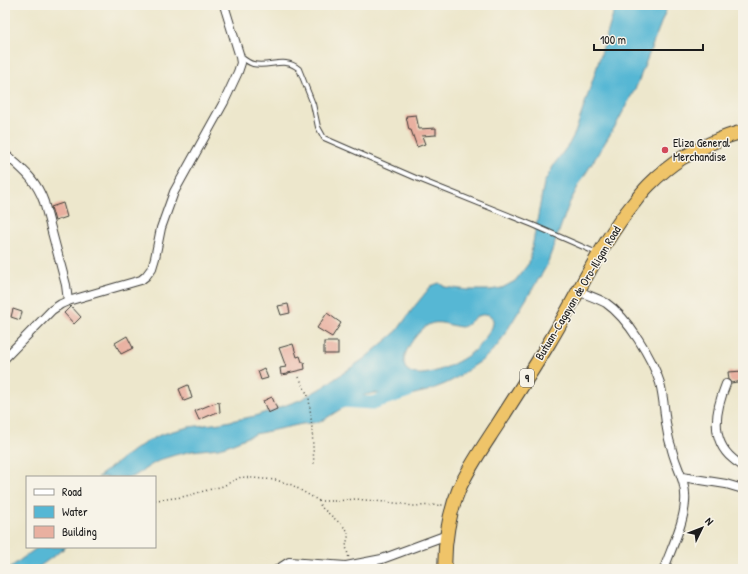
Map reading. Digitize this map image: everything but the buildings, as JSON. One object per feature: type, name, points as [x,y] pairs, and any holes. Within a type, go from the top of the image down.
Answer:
[{"type":"highway","name":"Butuan-Cagayan de Oro-Iligan Road","points":[[445,569],[444,550],[453,505],[460,488],[472,464],[562,322],[609,237],[649,185],[682,158],[720,139],[743,132]]},
{"type":"street","points":[[5,358],[52,310],[61,304],[140,280],[148,274],[152,268],[161,228],[174,192],[220,108],[241,63],[224,5]]},
{"type":"street","points":[[5,154],[33,180],[40,192],[66,286],[68,301]]},
{"type":"street","points":[[578,292],[606,303],[621,317],[638,339],[660,383],[666,428],[685,491],[685,502],[682,518],[664,569]]},
{"type":"street","points":[[726,384],[718,408],[716,424],[717,434],[724,449],[732,459],[743,466]]},
{"type":"street","points":[[682,477],[726,484],[743,489]]},
{"type":"street","points":[[278,569],[289,562],[346,566],[388,557],[447,535]]},
{"type":"lane","points":[[240,57],[256,64],[289,63],[295,65],[299,70],[313,104],[318,127],[324,138],[416,178],[560,236],[599,254]]},
{"type":"path","points":[[299,377],[309,398],[314,465]]},
{"type":"path","points":[[156,500],[182,497],[223,486],[241,477],[276,480],[292,485],[319,501],[356,499],[394,502],[418,507],[453,505]]},
{"type":"path","points":[[319,501],[321,507],[348,531],[346,546],[348,555],[350,559],[358,563]]},
{"type":"water","points":[[616,5],[668,5],[637,85],[616,125],[581,181],[569,204],[546,267],[498,345],[484,359],[453,380],[427,391],[406,396],[375,393],[365,395],[320,422],[302,424],[255,434],[226,446],[175,455],[162,459],[134,476],[99,476],[134,450],[160,435],[189,427],[221,423],[255,416],[300,400],[323,387],[365,358],[397,331],[431,286],[439,283],[445,287],[468,290],[490,290],[502,288],[515,281],[529,263],[544,183],[575,133]],"holes":[[[487,314],[492,317],[493,322],[489,333],[473,352],[450,366],[424,374],[416,374],[405,368],[405,355],[408,348],[418,334],[428,325],[432,323],[440,323],[461,327],[465,326],[474,318]]]},
{"type":"water","points":[[37,548],[65,548],[36,569],[8,569]]},
{"type":"waterway","points":[[336,403],[344,401],[372,403],[408,391]]},
{"type":"place","name":"Eliza General Merchandise","points":[[665,150]]}]
